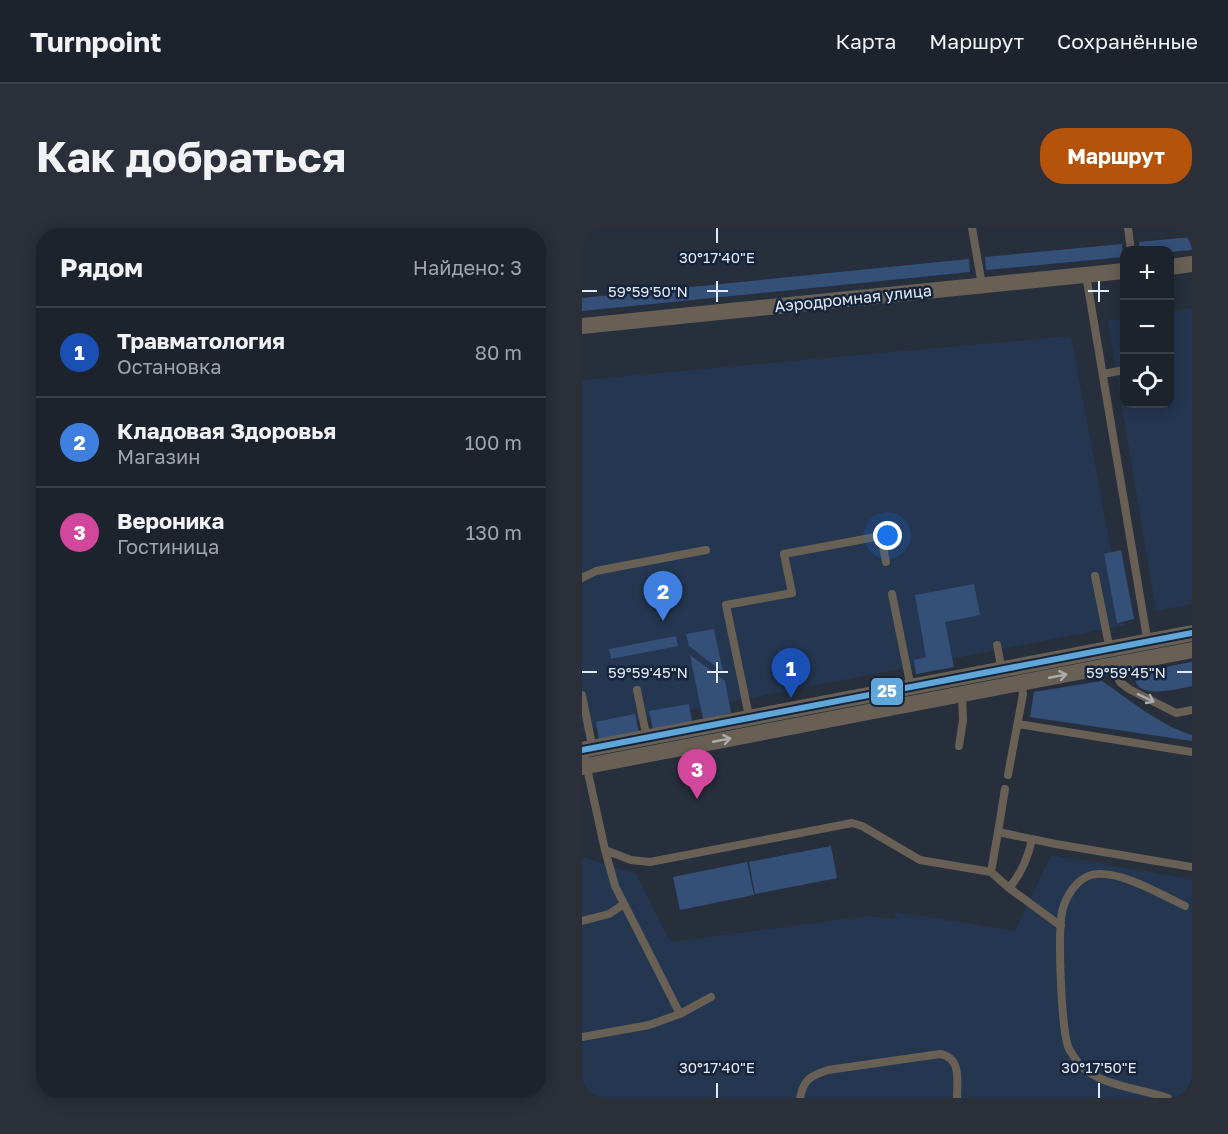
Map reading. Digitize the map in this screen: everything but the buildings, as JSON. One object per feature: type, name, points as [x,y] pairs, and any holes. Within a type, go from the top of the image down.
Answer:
[{"type":"street","points":[[1174,266],[1192,264]]},
{"type":"street","name":"Аэродромная улица","points":[[582,326],[1120,272]]},
{"type":"street","points":[[1149,650],[1192,633]]},
{"type":"street","points":[[587,758],[1149,650],[1192,650]]},
{"type":"street","points":[[912,695],[962,694],[1011,676]]},
{"type":"lane","points":[[972,228],[982,285]]},
{"type":"lane","points":[[1128,228],[1130,246]]},
{"type":"lane","points":[[1086,275],[1149,650]]},
{"type":"lane","points":[[1103,374],[1120,371]]},
{"type":"lane","points":[[751,726],[726,606],[792,593],[784,554],[881,536],[886,562]]},
{"type":"lane","points":[[582,578],[596,572],[706,550]]},
{"type":"lane","points":[[1095,576],[1111,657],[1120,682],[1176,713],[1192,710]]},
{"type":"lane","points":[[892,594],[912,695]]},
{"type":"lane","points":[[997,645],[1011,676],[1023,694],[1008,775]]},
{"type":"lane","points":[[637,690],[649,746]]},
{"type":"lane","points":[[958,746],[963,720],[962,694]]},
{"type":"lane","points":[[582,695],[587,758],[605,850],[615,886],[680,1014]]},
{"type":"lane","points":[[1018,724],[1192,752]]},
{"type":"lane","points":[[991,872],[1005,789]]},
{"type":"lane","points":[[605,850],[631,860],[650,862],[852,823],[862,826],[920,860],[991,872],[1061,926]]},
{"type":"lane","points":[[998,832],[1192,867]]},
{"type":"lane","points":[[1009,888],[1021,874],[1030,852],[1032,839]]},
{"type":"lane","points":[[1168,1098],[1095,1077],[1080,1065],[1069,1049],[1062,1008],[1062,910],[1069,894],[1078,882],[1091,875],[1107,874],[1125,879],[1185,906]]},
{"type":"lane","points":[[582,921],[609,914],[624,904]]},
{"type":"lane","points":[[582,1037],[649,1025],[680,1014],[711,997]]},
{"type":"lane","points":[[800,1098],[802,1086],[812,1075],[828,1070],[940,1054],[947,1055],[954,1060],[957,1098]]},
{"type":"shaded area","points":[[1192,237],[1192,250],[1174,252],[1174,246],[1139,246],[1139,242]]},
{"type":"shaded area","points":[[1122,244],[1120,257],[986,270],[985,257]]},
{"type":"shaded area","points":[[969,259],[970,272],[582,311],[582,298]]},
{"type":"shaded area","points":[[1192,308],[1192,604],[1156,611],[1122,408],[1174,408],[1174,310]]},
{"type":"shaded area","points":[[1120,319],[1120,394],[1108,321]]},
{"type":"shaded area","points":[[1071,336],[1125,625],[582,731],[582,380]]},
{"type":"shaded area","points":[[1121,550],[1134,619],[1117,623],[1104,554]]},
{"type":"shaded area","points":[[974,584],[980,615],[945,622],[954,667],[916,674],[914,660],[926,657],[915,595]]},
{"type":"shaded area","points":[[714,629],[723,672],[689,646],[686,634]]},
{"type":"shaded area","points":[[676,636],[678,646],[611,659],[609,649]]},
{"type":"shaded area","points":[[690,655],[725,681],[731,713],[703,719]]},
{"type":"shaded area","points":[[1192,662],[1192,686],[1148,691],[1136,683],[1135,675],[1138,672]]},
{"type":"shaded area","points":[[1102,681],[1156,719],[1192,735],[1192,741],[1030,717],[1034,692]]},
{"type":"shaded area","points":[[689,704],[692,721],[653,729],[649,711]]},
{"type":"shaded area","points":[[635,714],[639,732],[599,740],[596,722]]},
{"type":"shaded area","points":[[831,846],[837,878],[755,894],[749,862]]},
{"type":"shaded area","points":[[1051,855],[1192,879],[1192,1098],[582,1098],[582,857],[636,874],[670,942],[869,916],[895,919],[896,912],[1015,931]]},
{"type":"shaded area","points":[[747,862],[754,895],[680,910],[673,877]]},
{"type":"transit line","name":"25","points":[[582,750],[1192,633]]},
{"type":"place","name":"Кладовая Здоровья","points":[[663,621]]},
{"type":"place","name":"Травматология","points":[[791,698]]},
{"type":"place","name":"Вероника","points":[[697,799]]}]
